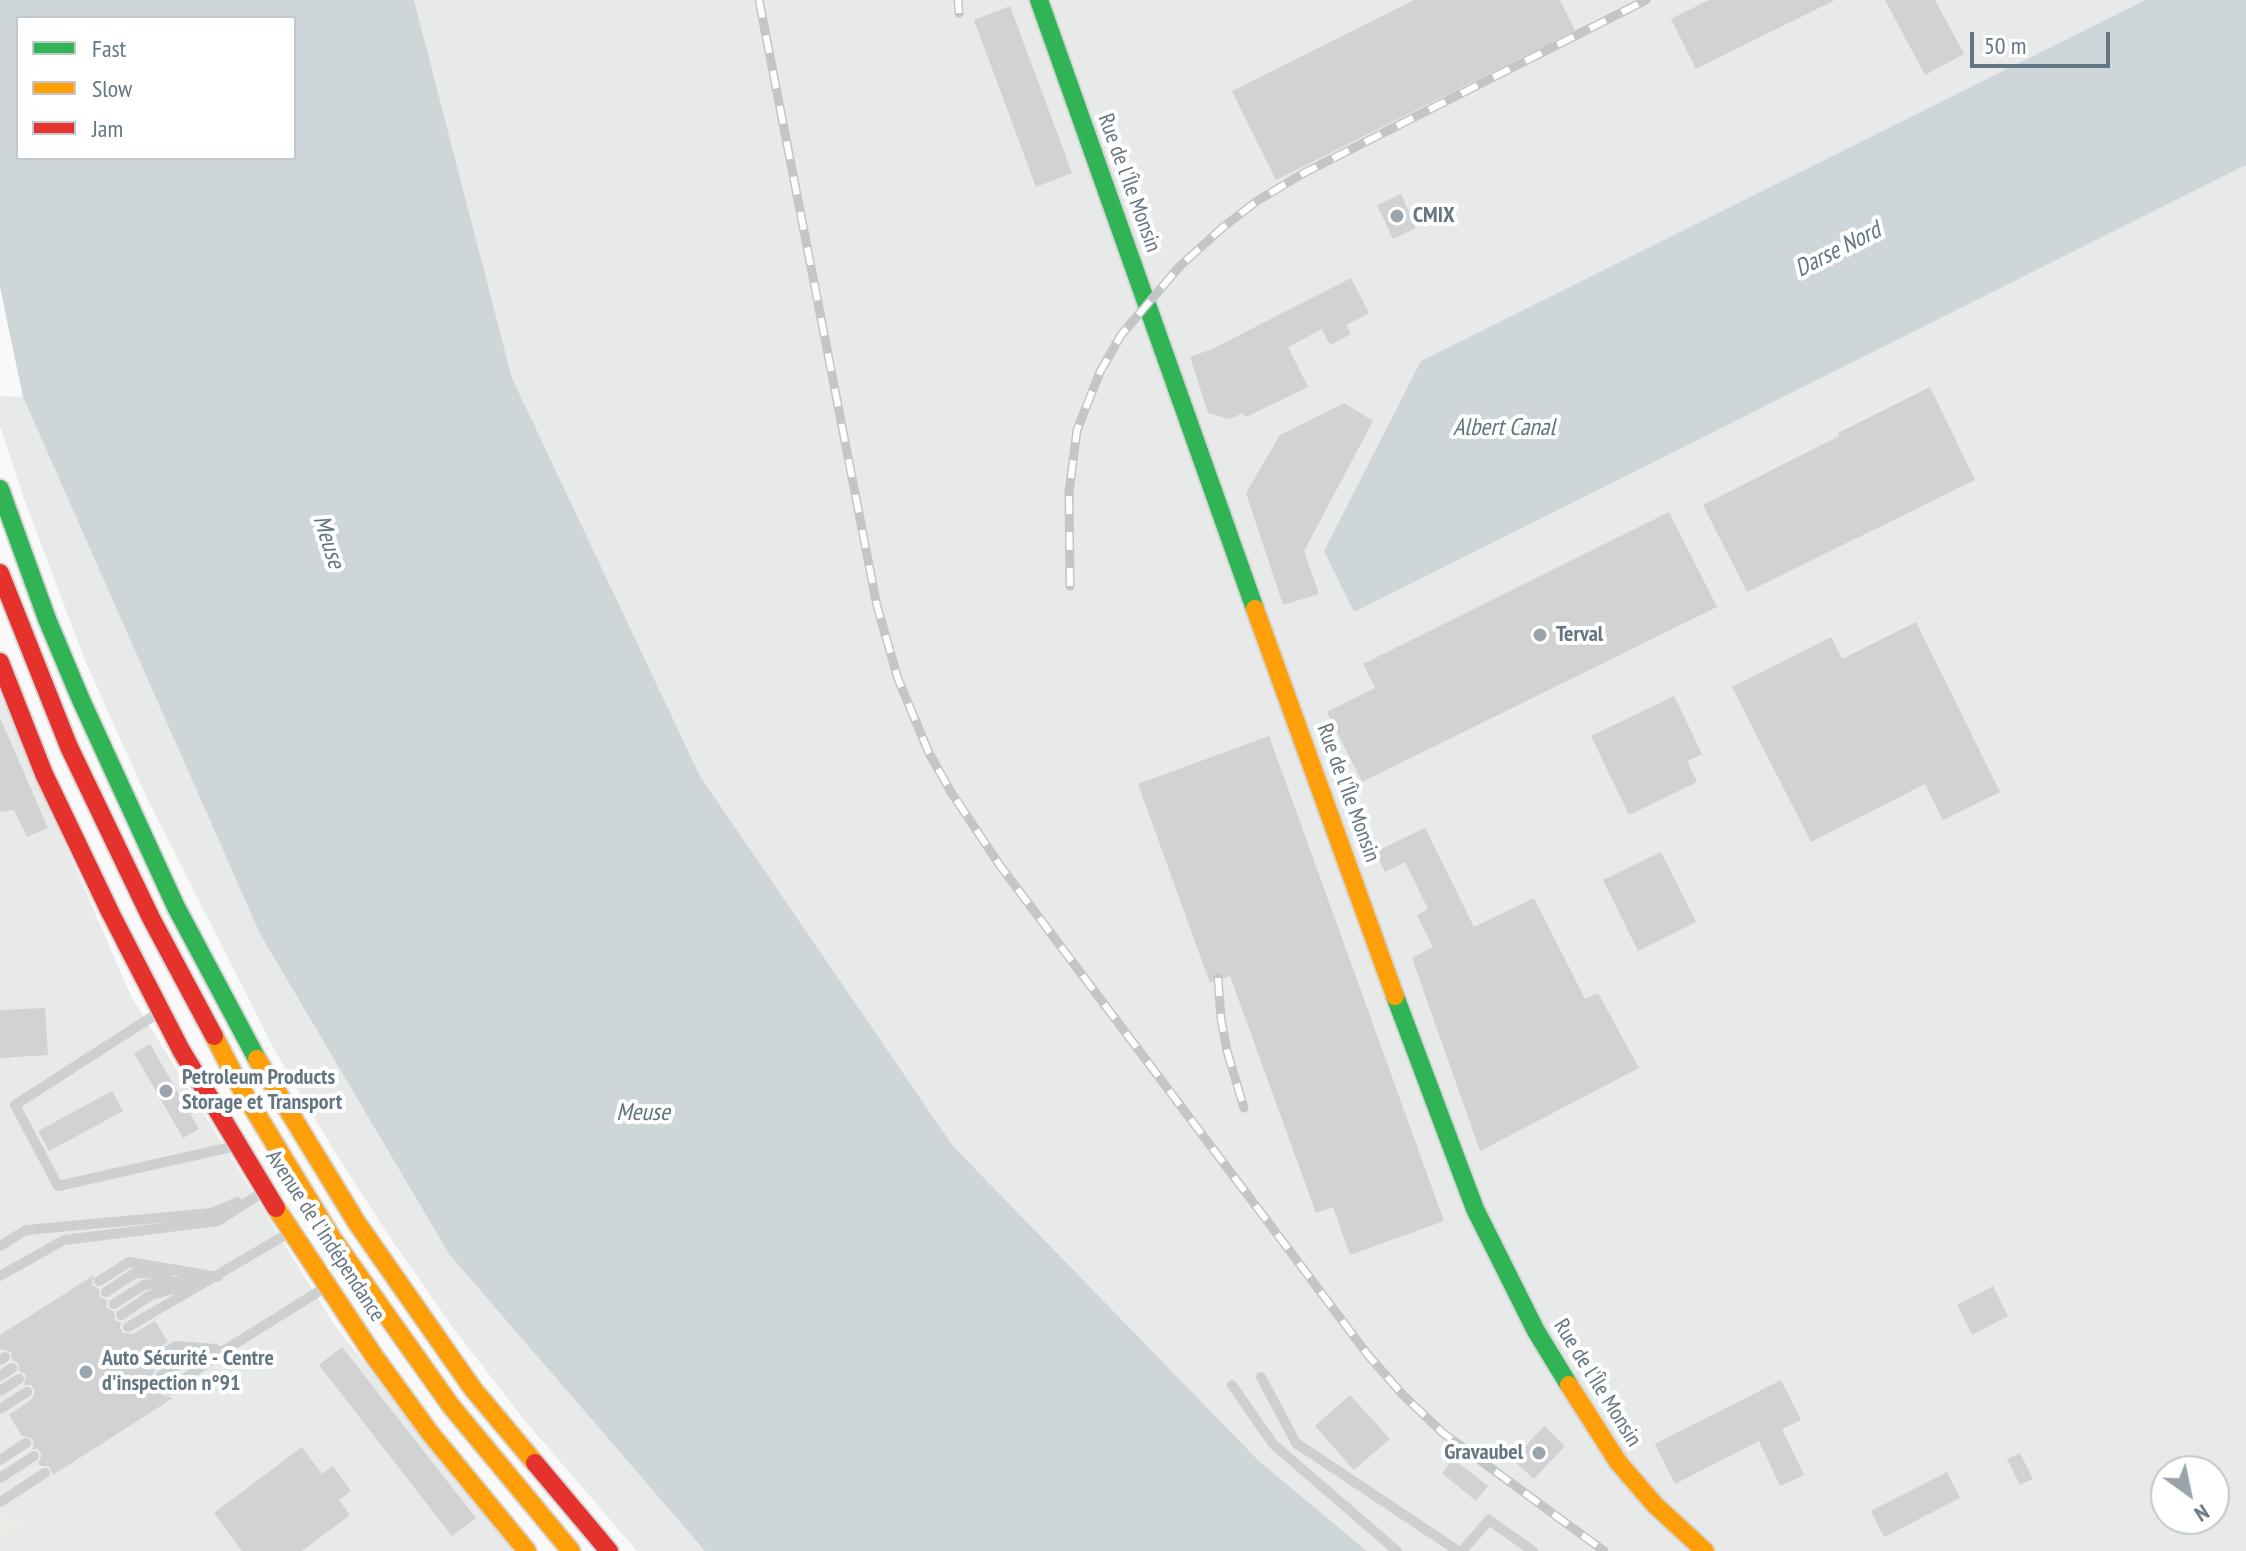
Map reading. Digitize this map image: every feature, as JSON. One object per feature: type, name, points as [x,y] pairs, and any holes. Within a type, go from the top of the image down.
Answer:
[{"type":"main road","name":"Rue de l'Île Monsin","points":[[1039,0],[1475,1209],[1536,1331],[1595,1429],[1655,1505],[1705,1551]]},
{"type":"main road","points":[[0,489],[47,619],[81,700],[176,907],[266,1076],[357,1223],[473,1389],[609,1551]]},
{"type":"main road","points":[[0,573],[69,747],[151,918],[242,1090],[332,1238],[451,1406],[571,1551]]},
{"type":"main road","name":"Avenue de l'Indépendance","points":[[0,662],[44,774],[161,1011],[238,1146],[290,1232],[430,1433],[527,1551]]},
{"type":"lane","points":[[161,1011],[15,1105],[58,1186],[238,1146]]},
{"type":"lane","points":[[0,1246],[26,1230],[212,1213],[265,1191]]},
{"type":"lane","points":[[0,1276],[64,1240],[218,1221],[265,1191]]},
{"type":"lane","points":[[128,1327],[290,1232]]},
{"type":"lane","points":[[99,1281],[129,1262],[218,1277]]},
{"type":"lane","points":[[106,1292],[135,1273],[218,1277]]},
{"type":"lane","points":[[114,1304],[144,1285],[218,1277]]},
{"type":"lane","points":[[121,1315],[151,1295],[218,1277]]},
{"type":"lane","points":[[169,1390],[225,1350],[327,1287]]},
{"type":"lane","points":[[151,1362],[176,1346],[225,1350]]},
{"type":"lane","points":[[160,1376],[185,1360],[225,1350]]},
{"type":"lane","points":[[0,1376],[12,1368]]},
{"type":"lane","points":[[1261,1377],[1296,1443],[1460,1551],[1489,1520],[1533,1551]]},
{"type":"lane","points":[[0,1391],[19,1379]]},
{"type":"lane","points":[[1232,1385],[1273,1444],[1397,1551]]},
{"type":"lane","points":[[0,1409],[27,1392]]},
{"type":"lane","points":[[0,1460],[26,1443]]},
{"type":"lane","points":[[0,1478],[34,1456]]},
{"type":"lane","points":[[0,1502],[45,1473]]},
{"type":"shaded area","points":[[414,0],[2145,0],[1421,361],[1355,611],[2246,165],[2246,1551],[1367,1551],[1259,1461],[953,1146],[700,776],[512,378]]},
{"type":"shaded area","points":[[0,396],[23,397],[260,934],[449,1254],[705,1551],[637,1551],[525,1421],[454,1329],[336,1154],[276,1053],[145,794],[84,658],[0,426]]},
{"type":"shaded area","points":[[0,693],[131,996],[335,1326],[516,1551],[0,1551]]},
{"type":"shaded area","points":[[0,1514],[30,1520],[0,1540]]},
{"type":"water","name":"Meuse","points":[[0,0],[414,0],[512,378],[700,776],[953,1146],[1259,1461],[1367,1551],[705,1551],[449,1254],[260,934],[23,397],[0,287]]},
{"type":"water","name":"Albert Canal","points":[[2145,0],[2246,0],[2246,165],[1354,612],[1324,551],[1421,361]]},
{"type":"building","points":[[1414,0],[1560,0],[1575,31],[1276,180],[1232,91]]},
{"type":"building","points":[[1709,0],[1835,0],[1696,69],[1671,19]]},
{"type":"building","points":[[1885,0],[1935,0],[1964,54],[1925,75]]},
{"type":"building","points":[[1010,6],[1072,173],[1036,187],[974,20]]},
{"type":"building","name":"CMIX","points":[[1401,194],[1416,228],[1393,239],[1377,205]]},
{"type":"building","points":[[1351,278],[1369,313],[1346,325],[1351,334],[1330,345],[1322,329],[1288,347],[1308,387],[1246,417],[1243,413],[1230,419],[1208,413],[1190,357],[1212,349]]},
{"type":"building","points":[[1930,387],[1975,480],[1747,592],[1703,505]]},
{"type":"building","points":[[1344,403],[1373,421],[1304,551],[1319,594],[1283,605],[1246,493],[1280,435]]},
{"type":"building","name":"Terval","points":[[1669,512],[1717,607],[1362,782],[1327,712],[1375,688],[1363,664]]},
{"type":"building","points":[[1916,622],[2000,792],[1943,820],[1925,784],[1811,842],[1732,687],[1831,637],[1842,659]]},
{"type":"building","points":[[1674,696],[1702,754],[1687,761],[1697,782],[1629,815],[1591,736]]},
{"type":"building","points":[[0,718],[48,828],[27,837],[14,810],[0,812]]},
{"type":"building","points":[[1269,736],[1444,1221],[1350,1255],[1333,1207],[1316,1213],[1230,976],[1210,983],[1138,784]]},
{"type":"building","points":[[1425,828],[1474,927],[1534,898],[1585,999],[1598,993],[1639,1068],[1480,1151],[1412,958],[1433,947],[1417,915],[1428,909],[1405,862],[1385,872],[1375,852]]},
{"type":"building","points":[[1661,852],[1696,922],[1638,951],[1603,880]]},
{"type":"building","points":[[45,1008],[48,1055],[0,1058],[0,1010]]},
{"type":"building","name":"Petroleum Products Storage et Transport","points":[[150,1044],[199,1129],[183,1138],[134,1053]]},
{"type":"building","points":[[112,1091],[123,1111],[49,1151],[38,1131]]},
{"type":"building","name":"Auto Sécurité - Centre d'inspection n°91","points":[[94,1275],[92,1285],[99,1289],[100,1297],[107,1300],[107,1308],[114,1312],[123,1333],[133,1334],[155,1321],[168,1342],[146,1356],[143,1363],[147,1369],[155,1370],[152,1376],[154,1381],[164,1384],[161,1390],[163,1395],[173,1398],[53,1475],[49,1466],[38,1463],[42,1455],[38,1449],[32,1449],[32,1438],[22,1436],[9,1415],[32,1399],[35,1391],[31,1385],[24,1385],[26,1375],[19,1371],[19,1364],[12,1360],[11,1352],[0,1349],[0,1335]]},
{"type":"building","points":[[1993,1286],[2008,1316],[1972,1335],[1957,1305]]},
{"type":"building","points":[[342,1347],[476,1518],[452,1536],[319,1365]]},
{"type":"building","points":[[1781,1380],[1801,1420],[1782,1429],[1804,1475],[1780,1486],[1759,1441],[1675,1484],[1655,1444]]},
{"type":"building","points":[[1350,1395],[1390,1439],[1354,1470],[1315,1426]]},
{"type":"building","name":"Gravaubel","points":[[1544,1426],[1565,1446],[1534,1479],[1513,1460]]},
{"type":"building","points":[[302,1447],[322,1474],[333,1466],[351,1491],[339,1500],[350,1515],[302,1551],[242,1551],[214,1513]]},
{"type":"building","points":[[2020,1453],[2033,1479],[2020,1485],[2007,1459]]},
{"type":"building","points":[[1453,1459],[1488,1486],[1476,1501],[1442,1473]]},
{"type":"building","points":[[1947,1472],[1960,1498],[1884,1537],[1871,1511]]},
{"type":"railway","points":[[759,0],[877,606],[898,679],[929,753],[1001,867],[1368,1355],[1403,1395],[1443,1433],[1604,1551]]},
{"type":"railway","points":[[958,0],[959,13]]},
{"type":"railway","points":[[1070,586],[1069,492],[1077,430],[1100,372],[1121,335],[1180,266],[1257,201],[1302,174],[1646,0]]},
{"type":"railway","points":[[1218,978],[1227,1051],[1244,1108]]},
{"type":"traffic: fast","points":[[1039,0],[1255,609]]},
{"type":"traffic: fast","points":[[0,489],[47,619],[81,700],[176,907],[257,1059]]},
{"type":"traffic: fast","points":[[1395,996],[1475,1209],[1536,1331],[1569,1385]]},
{"type":"traffic: slow","points":[[1255,609],[1395,996]]},
{"type":"traffic: slow","points":[[214,1036],[242,1090],[332,1238],[451,1406],[571,1551]]},
{"type":"traffic: slow","points":[[257,1059],[357,1223],[473,1389],[535,1463]]},
{"type":"traffic: slow","points":[[276,1208],[374,1356],[430,1433],[527,1551]]},
{"type":"traffic: slow","points":[[1569,1385],[1618,1462],[1655,1505],[1705,1551]]},
{"type":"traffic: jam","points":[[0,573],[69,747],[151,918],[214,1036]]},
{"type":"traffic: jam","points":[[0,662],[44,774],[111,914],[181,1050],[276,1208]]},
{"type":"traffic: jam","points":[[535,1463],[609,1551]]},
{"type":"place","name":"CMIX","points":[[1397,216]]},
{"type":"place","name":"Terval","points":[[1540,635]]},
{"type":"place","name":"Petroleum Products Storage et Transport","points":[[166,1091]]},
{"type":"place","name":"Auto Sécurité - Centre d'inspection n°91","points":[[86,1372]]},
{"type":"place","name":"Gravaubel","points":[[1539,1453]]},
{"type":"water label","name":"Darse Nord","points":[[1838,250]]}]
